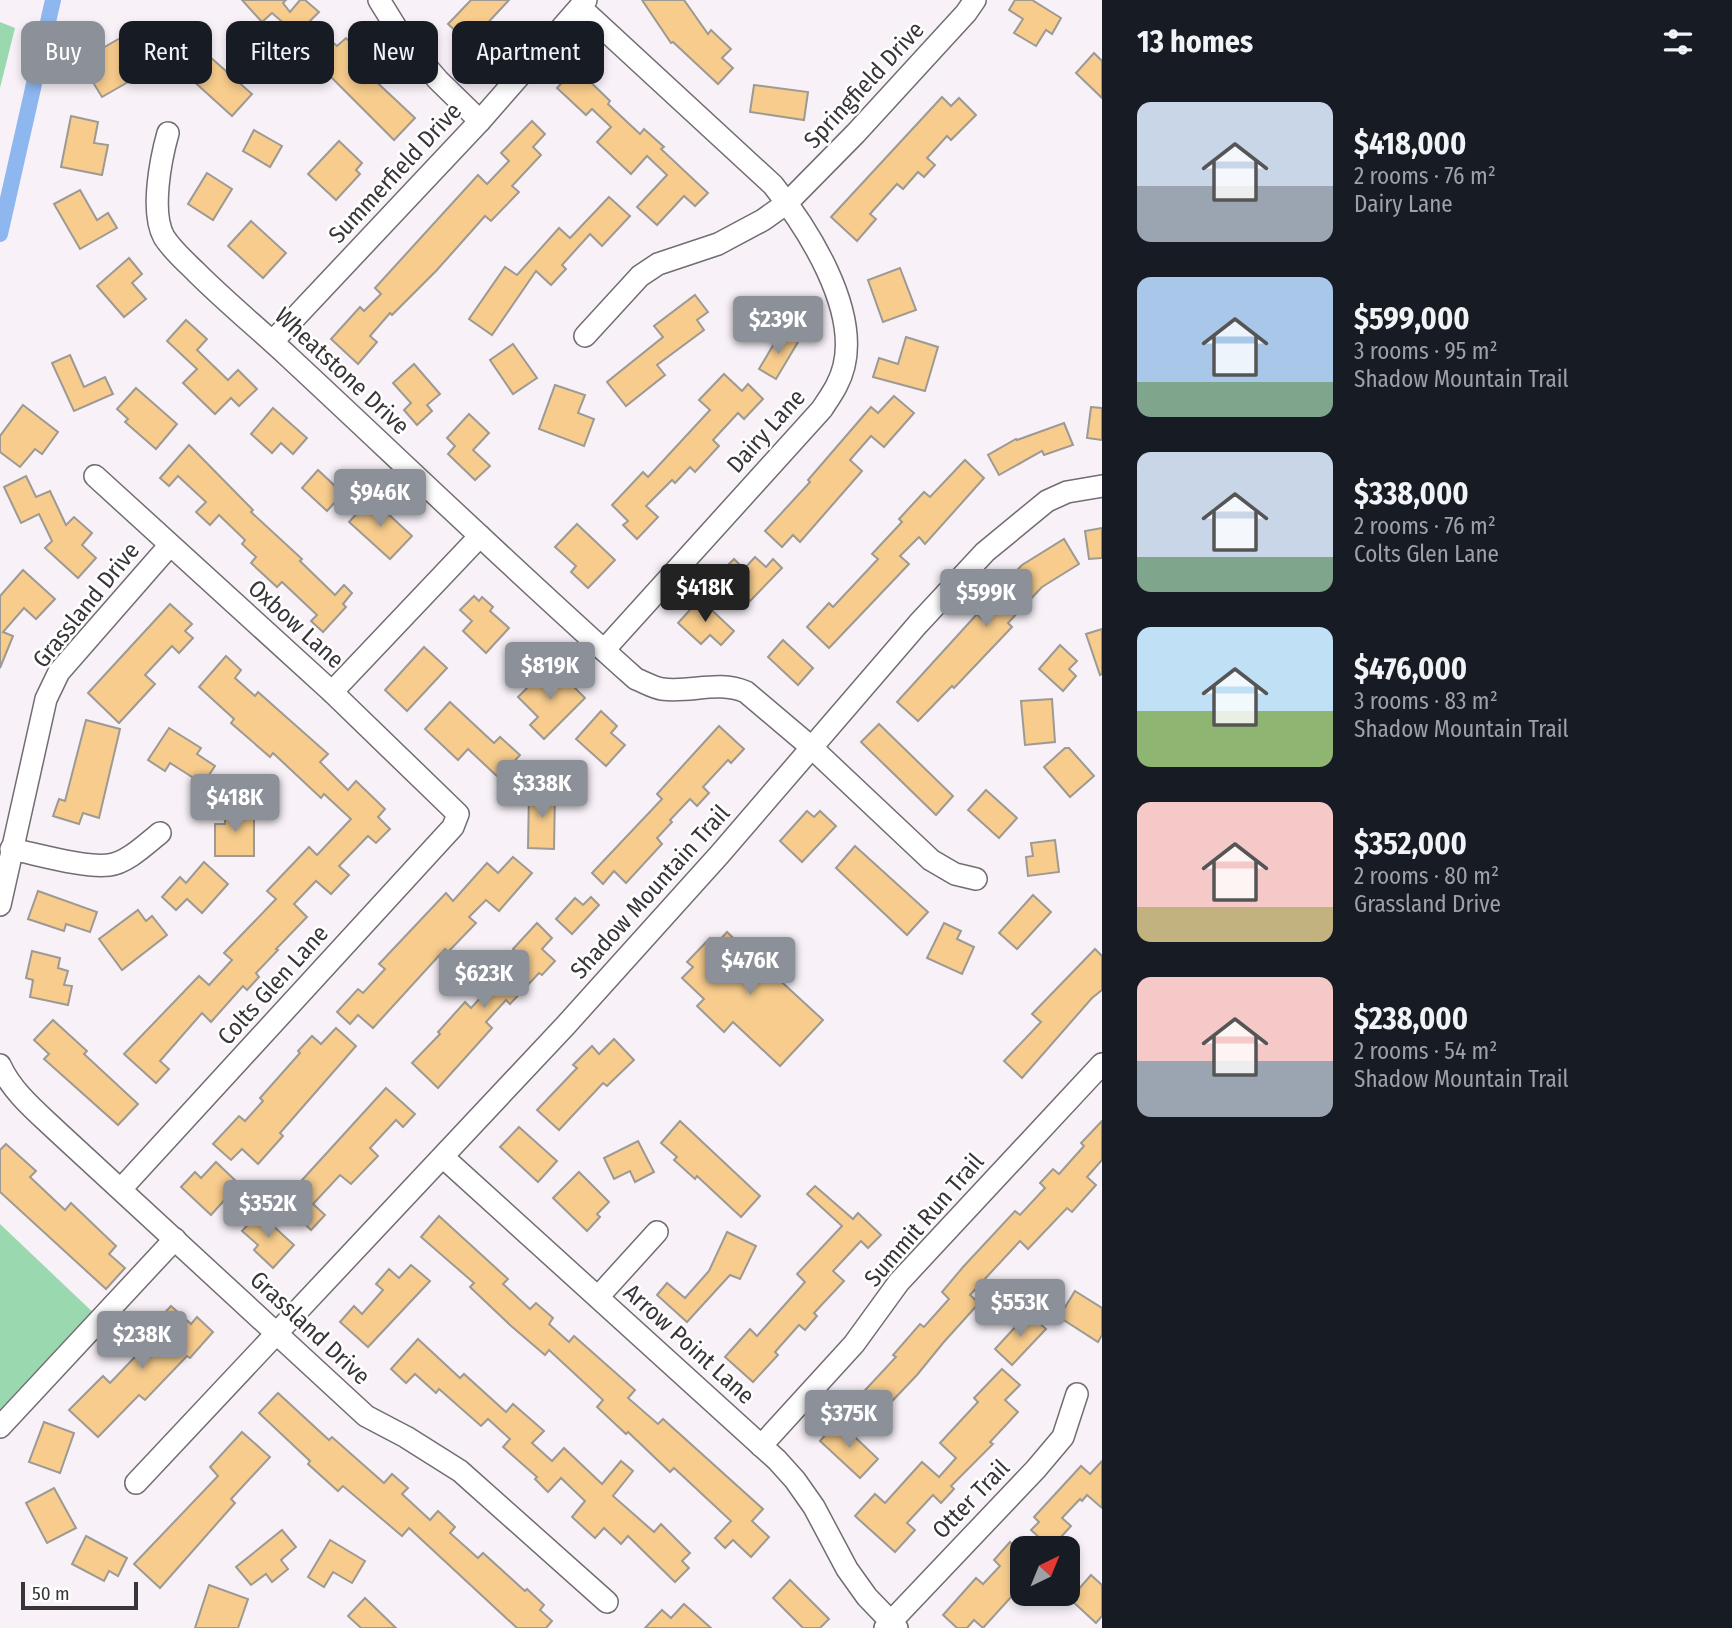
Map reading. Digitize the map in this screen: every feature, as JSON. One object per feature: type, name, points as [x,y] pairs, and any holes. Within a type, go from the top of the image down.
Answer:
[{"type":"street","points":[[379,0],[405,42],[438,80],[480,121]]},
{"type":"street","name":"Springfield Drive","points":[[585,336],[640,276],[658,264],[718,244],[763,220],[787,203],[856,133],[975,0]]},
{"type":"street","name":"Summerfield Drive","points":[[273,341],[480,121],[583,3]]},
{"type":"street","name":"Dairy Lane","points":[[583,3],[772,185],[787,203],[820,258],[842,308],[847,340],[844,365],[837,386],[822,409],[604,650]]},
{"type":"street","name":"Wheatstone Drive","points":[[168,132],[157,189],[160,227],[176,252],[480,537],[636,679],[662,689],[722,686],[746,692],[811,747],[931,859],[955,874],[976,879]]},
{"type":"street","name":"Oxbow Lane","points":[[95,475],[332,692],[458,814]]},
{"type":"street","name":"Shadow Mountain Trail","points":[[136,1483],[566,1025],[711,863],[918,624],[985,552],[1048,500],[1067,492],[1102,486]]},
{"type":"street","points":[[332,692],[480,537]]},
{"type":"street","name":"Grassland Drive","points":[[0,905],[46,699],[59,672],[170,545]]},
{"type":"street","name":"Colts Glen Lane","points":[[121,1189],[453,827],[458,814]]},
{"type":"street","points":[[11,849],[111,866],[127,858],[160,833]]},
{"type":"street","name":"Summit Run Trail","points":[[761,1446],[854,1344],[899,1282],[1102,1064]]},
{"type":"street","name":"Grassland Drive","points":[[0,1065],[5,1076],[25,1101],[366,1416],[407,1437],[460,1471],[607,1602]]},
{"type":"street","name":"Arrow Point Lane","points":[[443,1157],[795,1480],[814,1507],[847,1569],[891,1626]]},
{"type":"street","name":"Arrow Point Lane","points":[[598,1297],[657,1232]]},
{"type":"street","points":[[0,1427],[175,1238]]},
{"type":"street","name":"Otter Trail","points":[[891,1626],[1063,1437],[1077,1394]]},
{"type":"green space","points":[[0,22],[15,28],[0,88]]},
{"type":"green space","points":[[0,1224],[100,1319],[0,1427]]},
{"type":"building","points":[[242,0],[286,0],[283,3],[290,12],[300,0],[305,0],[319,12],[310,21],[281,21],[272,13],[261,21]]},
{"type":"building","points":[[471,0],[509,0],[489,21],[452,21],[452,28],[448,24]]},
{"type":"building","points":[[642,0],[684,0],[708,34],[711,30],[731,49],[722,58],[733,68],[718,84],[671,43]]},
{"type":"building","points":[[1015,0],[1032,0],[1061,18],[1052,34],[1046,30],[1036,46],[1014,33],[1023,19],[1009,10]]},
{"type":"building","points":[[346,38],[348,40],[348,84],[379,84],[415,118],[394,140],[334,80],[334,43],[337,46]]},
{"type":"building","points":[[119,39],[119,84],[125,84],[102,97],[94,84],[105,84],[105,47]]},
{"type":"building","points":[[1094,53],[1102,61],[1102,98],[1076,73]]},
{"type":"building","points":[[212,59],[226,71],[226,84],[241,84],[252,94],[232,116],[197,84],[212,84]]},
{"type":"building","points":[[561,84],[592,84],[610,101],[608,104],[640,134],[644,129],[664,147],[661,149],[708,193],[695,206],[684,196],[657,225],[637,207],[667,175],[647,156],[631,174],[597,142],[611,127],[592,109],[586,115],[557,88]]},
{"type":"building","points":[[754,85],[808,92],[804,120],[750,112]]},
{"type":"building","points":[[942,97],[951,106],[959,98],[976,115],[951,140],[947,136],[927,158],[935,165],[924,177],[918,172],[903,189],[897,184],[870,214],[876,219],[857,241],[831,217]]},
{"type":"building","points":[[71,116],[98,122],[94,143],[108,145],[102,175],[61,167]]},
{"type":"building","points":[[532,121],[545,134],[533,147],[541,155],[512,186],[519,192],[491,221],[485,216],[437,270],[392,315],[390,313],[370,336],[377,342],[358,364],[331,339],[360,307],[364,311],[381,294],[375,288],[478,175],[487,184],[509,161],[501,153]]},
{"type":"building","points":[[254,130],[282,146],[270,167],[243,151]]},
{"type":"building","points":[[339,141],[362,163],[356,170],[360,174],[336,200],[308,174]]},
{"type":"building","points":[[207,173],[232,189],[213,220],[188,204]]},
{"type":"building","points":[[80,190],[97,220],[108,213],[117,228],[80,249],[54,204]]},
{"type":"building","points":[[609,197],[630,216],[602,246],[590,234],[562,265],[566,269],[551,285],[536,271],[492,335],[469,319],[505,267],[517,275],[559,228],[570,238]]},
{"type":"building","points":[[251,221],[286,253],[263,278],[228,246]]},
{"type":"building","points":[[129,258],[142,274],[132,283],[146,299],[124,317],[97,286]]},
{"type":"building","points":[[900,268],[916,310],[883,322],[868,280]]},
{"type":"building","points":[[695,295],[708,312],[697,320],[704,330],[657,365],[665,375],[626,406],[607,382],[663,337],[654,326]]},
{"type":"building","points":[[186,320],[207,339],[197,350],[228,380],[238,370],[257,389],[239,406],[231,398],[215,414],[183,383],[197,369],[167,341]]},
{"type":"building","points":[[781,332],[798,342],[776,379],[759,369]]},
{"type":"building","points":[[906,337],[938,347],[925,391],[873,377],[879,358],[898,364]]},
{"type":"building","points":[[513,344],[537,378],[513,394],[490,360]]},
{"type":"building","points":[[70,355],[84,387],[105,377],[113,394],[74,411],[52,363]]},
{"type":"building","points":[[414,364],[440,394],[427,405],[432,411],[417,425],[404,410],[411,403],[393,383]]},
{"type":"building","points":[[724,374],[742,391],[748,384],[763,399],[744,419],[738,413],[713,440],[719,446],[695,472],[690,467],[675,483],[672,480],[646,506],[658,517],[637,539],[623,525],[628,521],[612,505],[643,472],[648,477],[710,410],[699,400]]},
{"type":"building","points":[[555,385],[585,395],[578,413],[594,419],[584,446],[539,429]]},
{"type":"building","points":[[136,388],[177,424],[156,449],[125,422],[128,419],[117,409]]},
{"type":"building","points":[[894,396],[914,413],[884,447],[871,436],[850,460],[862,471],[800,542],[793,535],[782,547],[765,531],[810,482],[808,480],[871,407],[878,413]]},
{"type":"building","points":[[23,405],[58,432],[42,454],[35,449],[20,467],[0,452],[0,436]]},
{"type":"building","points":[[1091,407],[1102,408],[1102,440],[1087,438]]},
{"type":"building","points":[[273,408],[307,438],[293,454],[281,443],[272,453],[251,434]]},
{"type":"building","points":[[469,414],[489,433],[473,450],[490,466],[475,480],[448,454],[455,446],[447,438]]},
{"type":"building","points":[[1064,423],[1073,445],[1044,455],[1042,451],[999,475],[988,455],[1016,439]]},
{"type":"building","points":[[189,445],[253,510],[251,512],[302,559],[300,561],[335,595],[344,585],[352,593],[343,604],[346,607],[323,632],[311,621],[317,615],[282,582],[277,587],[251,563],[256,557],[242,544],[245,540],[219,515],[210,525],[196,512],[206,502],[178,476],[169,486],[160,478]]},
{"type":"building","points":[[965,460],[984,478],[925,544],[919,537],[900,556],[909,564],[829,648],[807,627],[829,603],[833,607],[878,559],[872,554],[902,522],[899,519],[924,492],[930,497]]},
{"type":"building","points":[[318,470],[334,485],[346,472],[355,480],[327,511],[302,488]]},
{"type":"building","points":[[26,476],[36,497],[50,491],[66,525],[74,517],[92,533],[82,545],[96,558],[78,578],[45,548],[52,541],[39,514],[21,523],[4,487]]},
{"type":"building","points":[[371,498],[412,536],[390,559],[349,522]]},
{"type":"building","points":[[577,524],[615,560],[588,588],[571,572],[576,566],[555,547]]},
{"type":"building","points":[[1102,528],[1102,558],[1089,559],[1085,531]]},
{"type":"building","points":[[1064,539],[1079,564],[1042,587],[1008,623],[1012,627],[954,688],[952,686],[918,721],[897,702],[977,614],[983,620],[1001,600],[994,594],[1022,565]]},
{"type":"building","points":[[755,557],[766,567],[773,559],[782,568],[750,601],[720,573],[734,559],[744,569]]},
{"type":"building","points":[[23,570],[55,599],[36,619],[24,608],[3,632],[13,636],[0,668],[0,596]]},
{"type":"building","points":[[474,596],[479,601],[482,597],[493,607],[490,611],[509,628],[486,653],[463,631],[472,621],[460,610]]},
{"type":"building","points":[[700,599],[734,631],[721,645],[710,635],[701,644],[678,623]]},
{"type":"building","points":[[170,604],[192,624],[185,631],[193,638],[179,653],[172,646],[145,675],[155,684],[119,723],[88,693]]},
{"type":"building","points":[[1102,629],[1102,674],[1100,675],[1086,634]]},
{"type":"building","points":[[783,640],[813,668],[798,685],[768,657]]},
{"type":"building","points":[[1060,645],[1077,661],[1069,669],[1076,676],[1063,691],[1039,669]]},
{"type":"building","points":[[424,647],[447,668],[407,711],[385,690]]},
{"type":"building","points":[[226,656],[241,670],[235,678],[255,696],[258,692],[328,754],[320,762],[348,790],[356,781],[385,809],[378,817],[390,829],[376,843],[368,836],[339,866],[349,875],[331,894],[316,881],[294,904],[307,917],[256,973],[259,977],[247,990],[243,986],[211,1022],[202,1013],[160,1061],[169,1069],[156,1083],[124,1054],[199,976],[209,985],[232,960],[224,953],[276,899],[267,891],[309,847],[317,855],[351,819],[324,794],[321,798],[273,753],[270,757],[231,723],[234,719],[199,687]]},
{"type":"building","points":[[551,672],[559,680],[563,676],[585,698],[544,739],[530,725],[538,717],[518,697],[542,673],[546,677]]},
{"type":"building","points":[[1052,699],[1055,742],[1025,745],[1021,701]]},
{"type":"building","points":[[450,702],[494,743],[500,737],[520,755],[499,778],[468,749],[458,760],[425,729]]},
{"type":"building","points":[[601,711],[617,726],[611,733],[625,745],[606,766],[576,739]]},
{"type":"building","points":[[86,720],[120,729],[99,818],[83,813],[79,824],[53,816],[59,799],[65,801]]},
{"type":"building","points":[[879,724],[953,796],[936,815],[861,742]]},
{"type":"building","points":[[719,726],[744,749],[731,763],[728,760],[703,787],[709,793],[697,806],[690,799],[670,820],[672,822],[657,838],[662,844],[626,883],[614,871],[603,884],[592,873],[662,799],[657,794]]},
{"type":"building","points":[[169,728],[201,748],[197,754],[215,766],[203,784],[170,763],[165,771],[148,760]]},
{"type":"building","points":[[1065,748],[1069,748],[1094,776],[1070,797],[1044,767]]},
{"type":"building","points":[[986,790],[1017,818],[999,838],[968,810]]},
{"type":"building","points":[[529,791],[555,792],[554,849],[528,848]]},
{"type":"building","points":[[225,806],[244,806],[244,817],[254,817],[254,856],[215,856],[215,824],[225,824]]},
{"type":"building","points":[[807,811],[814,817],[820,811],[836,826],[802,862],[780,841]]},
{"type":"building","points":[[1055,840],[1059,872],[1028,876],[1026,857],[1033,856],[1031,843]]},
{"type":"building","points":[[855,846],[928,912],[907,935],[836,868]]},
{"type":"building","points":[[513,857],[532,873],[499,911],[486,900],[469,917],[476,923],[448,952],[445,949],[373,1028],[358,1015],[350,1024],[337,1012],[358,989],[363,993],[385,969],[379,964],[446,893],[453,901],[487,863],[498,873]]},
{"type":"building","points":[[204,862],[228,884],[202,913],[187,899],[176,910],[162,897],[180,877],[186,883]]},
{"type":"building","points":[[38,891],[97,912],[90,932],[66,924],[64,931],[28,919]]},
{"type":"building","points":[[1033,895],[1051,912],[1017,949],[999,933]]},
{"type":"building","points":[[591,897],[599,905],[572,934],[556,919],[575,898],[583,905]]},
{"type":"building","points":[[138,910],[146,921],[152,916],[167,935],[122,970],[99,939]]},
{"type":"building","points":[[537,923],[552,938],[542,949],[555,961],[542,975],[539,973],[510,1004],[506,1000],[486,1022],[492,1028],[438,1088],[412,1063],[440,1034],[438,1032],[465,1002],[471,1008],[520,955],[513,949]]},
{"type":"building","points":[[944,923],[961,931],[957,939],[974,947],[962,974],[927,958]]},
{"type":"building","points":[[727,932],[749,953],[756,945],[780,967],[773,974],[823,1020],[780,1066],[733,1022],[724,1032],[697,1006],[704,999],[682,978],[693,967],[687,962],[710,938],[716,944]]},
{"type":"building","points":[[1095,949],[1102,956],[1102,990],[1022,1078],[1004,1061],[1041,1022],[1032,1014]]},
{"type":"building","points":[[32,951],[60,958],[58,968],[68,971],[64,985],[72,986],[68,1005],[30,997],[33,980],[26,978]]},
{"type":"building","points":[[53,1020],[87,1051],[84,1054],[138,1104],[118,1125],[44,1059],[49,1054],[34,1040]]},
{"type":"building","points":[[336,1028],[356,1046],[280,1133],[283,1136],[258,1164],[242,1149],[231,1160],[213,1144],[239,1116],[245,1121],[263,1101],[260,1098],[312,1036],[321,1044]]},
{"type":"building","points":[[614,1039],[634,1060],[607,1086],[603,1083],[559,1130],[537,1110],[577,1068],[573,1065],[592,1046],[599,1054]]},
{"type":"building","points":[[386,1088],[415,1114],[403,1127],[396,1120],[370,1148],[378,1156],[351,1184],[340,1175],[313,1204],[325,1215],[311,1230],[282,1202]]},
{"type":"building","points":[[680,1121],[760,1196],[741,1217],[697,1176],[695,1179],[674,1160],[677,1157],[661,1143]]},
{"type":"building","points":[[1102,1121],[1102,1160],[1087,1177],[1096,1185],[1072,1212],[1067,1208],[1028,1249],[1020,1241],[970,1295],[979,1303],[875,1419],[855,1401],[896,1357],[893,1355],[920,1324],[924,1327],[949,1299],[942,1292],[963,1267],[1015,1211],[1020,1215],[1045,1188],[1040,1183],[1053,1169],[1059,1174],[1084,1146],[1081,1143]]},
{"type":"building","points":[[519,1127],[557,1161],[538,1182],[500,1147]]},
{"type":"building","points":[[638,1141],[654,1172],[635,1182],[630,1171],[614,1179],[604,1158]]},
{"type":"building","points":[[6,1144],[36,1171],[30,1177],[65,1210],[71,1203],[116,1246],[109,1254],[125,1268],[106,1289],[0,1192],[0,1150]]},
{"type":"building","points":[[216,1162],[239,1184],[211,1215],[181,1187],[195,1172],[201,1178]]},
{"type":"building","points":[[579,1172],[609,1202],[597,1214],[600,1217],[587,1231],[553,1198]]},
{"type":"building","points":[[815,1186],[853,1219],[858,1213],[881,1235],[868,1248],[861,1241],[833,1271],[844,1281],[814,1313],[817,1316],[805,1330],[799,1325],[775,1352],[778,1355],[753,1382],[725,1357],[750,1329],[757,1336],[805,1282],[797,1274],[842,1226],[807,1194]]},
{"type":"building","points":[[259,1213],[294,1245],[273,1268],[254,1250],[258,1245],[242,1231]]},
{"type":"building","points":[[439,1216],[508,1279],[503,1284],[530,1309],[536,1303],[553,1318],[549,1324],[569,1342],[574,1336],[635,1390],[628,1398],[658,1424],[663,1419],[763,1509],[752,1521],[769,1537],[751,1557],[733,1540],[725,1548],[715,1538],[731,1521],[674,1468],[670,1472],[628,1432],[626,1434],[597,1407],[603,1400],[549,1350],[545,1355],[510,1325],[470,1287],[474,1283],[421,1237]]},
{"type":"building","points":[[727,1232],[756,1246],[740,1279],[730,1275],[687,1322],[657,1295],[667,1283],[685,1298],[709,1271]]},
{"type":"building","points":[[411,1265],[430,1281],[368,1347],[340,1322],[354,1306],[362,1314],[383,1290],[376,1284],[389,1269],[399,1278]]},
{"type":"building","points":[[1075,1291],[1102,1308],[1102,1335],[1098,1342],[1059,1317]]},
{"type":"building","points":[[171,1306],[191,1324],[197,1317],[213,1332],[190,1358],[187,1356],[145,1400],[139,1395],[98,1437],[69,1410],[103,1376],[110,1383],[154,1337],[147,1332]]},
{"type":"building","points":[[1028,1313],[1046,1329],[1012,1365],[995,1349]]},
{"type":"building","points":[[418,1339],[460,1378],[464,1374],[506,1412],[513,1404],[544,1431],[532,1443],[552,1461],[564,1448],[602,1484],[621,1461],[633,1471],[613,1496],[654,1532],[661,1524],[690,1553],[682,1561],[689,1568],[675,1582],[628,1536],[621,1544],[604,1528],[595,1538],[572,1517],[585,1501],[561,1478],[548,1492],[535,1479],[537,1477],[503,1447],[510,1439],[488,1419],[481,1426],[439,1389],[436,1393],[415,1374],[406,1383],[391,1369]]},
{"type":"building","points":[[1002,1369],[1020,1385],[1005,1400],[1018,1412],[990,1442],[993,1444],[951,1486],[954,1489],[941,1503],[933,1495],[907,1523],[915,1530],[895,1552],[855,1516],[875,1494],[885,1503],[922,1462],[939,1477],[956,1458],[940,1443],[978,1402],[974,1398]]},
{"type":"building","points":[[278,1393],[329,1440],[332,1437],[384,1483],[392,1474],[408,1488],[402,1494],[430,1520],[438,1511],[455,1527],[450,1533],[478,1558],[483,1553],[525,1591],[527,1589],[544,1605],[540,1610],[552,1621],[546,1628],[517,1628],[409,1528],[402,1536],[343,1486],[338,1491],[259,1413]]},
{"type":"building","points":[[838,1421],[878,1459],[860,1478],[820,1441]]},
{"type":"building","points":[[44,1422],[74,1433],[60,1473],[29,1462]]},
{"type":"building","points":[[242,1432],[270,1457],[231,1499],[235,1503],[160,1588],[134,1564],[218,1476],[210,1467]]},
{"type":"building","points":[[1102,1461],[1102,1508],[1087,1495],[1062,1518],[1071,1526],[1062,1536],[1038,1536],[1031,1530],[1039,1522],[1034,1517],[1081,1466],[1090,1474]]},
{"type":"building","points":[[54,1488],[76,1528],[47,1543],[26,1503]]},
{"type":"building","points":[[282,1530],[296,1547],[281,1560],[288,1569],[272,1582],[266,1574],[251,1585],[236,1567]]},
{"type":"building","points":[[86,1536],[127,1558],[118,1576],[109,1571],[104,1581],[72,1564]]},
{"type":"building","points":[[330,1540],[365,1561],[352,1583],[333,1572],[324,1587],[308,1577]]},
{"type":"building","points":[[1010,1542],[1010,1598],[983,1628],[974,1620],[967,1628],[957,1628],[943,1615],[976,1578],[983,1584],[1000,1566],[994,1560]]},
{"type":"building","points":[[1091,1575],[1102,1585],[1102,1616],[1096,1623],[1078,1606],[1080,1606],[1080,1588]]},
{"type":"building","points":[[790,1580],[829,1619],[820,1628],[803,1628],[773,1598]]},
{"type":"building","points":[[209,1585],[248,1599],[238,1628],[195,1628]]},
{"type":"building","points":[[365,1598],[396,1628],[361,1628],[348,1616]]},
{"type":"building","points":[[684,1604],[711,1628],[645,1628],[662,1610],[671,1618]]},
{"type":"waterway","points":[[0,234],[53,0]]}]
